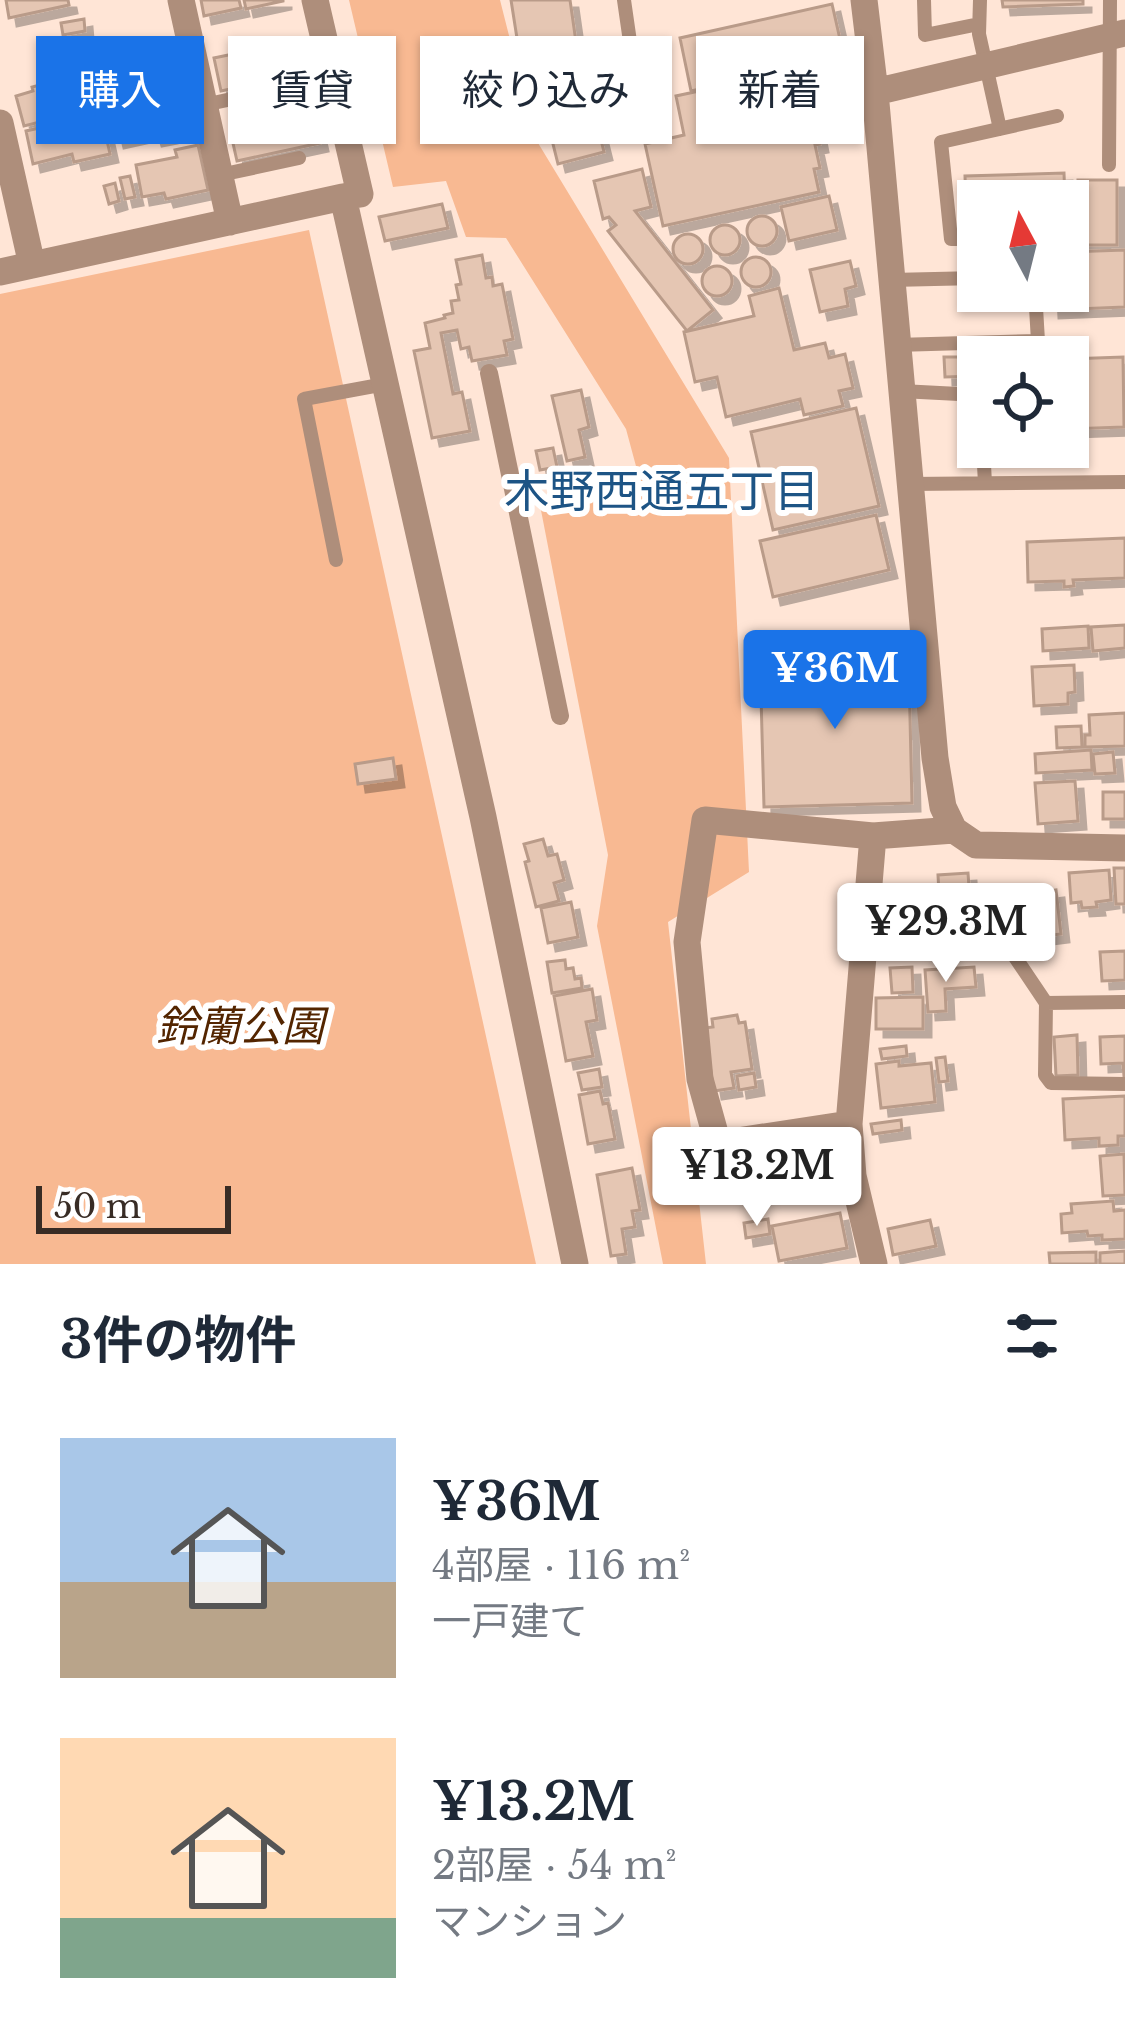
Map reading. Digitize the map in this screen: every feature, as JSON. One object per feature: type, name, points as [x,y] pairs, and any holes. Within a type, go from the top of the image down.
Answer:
[{"type":"street","points":[[181,0],[189,36]]},
{"type":"street","points":[[316,0],[324,36]]},
{"type":"street","points":[[864,0],[943,806],[954,830],[976,845],[1125,848]]},
{"type":"street","points":[[875,92],[1118,34]]},
{"type":"street","points":[[204,105],[230,222]]},
{"type":"street","points":[[0,123],[32,266]]},
{"type":"street","points":[[0,272],[360,194],[348,144]]},
{"type":"street","points":[[343,197],[483,818],[574,1264]]},
{"type":"street","points":[[489,374],[560,716]]},
{"type":"street","points":[[849,1124],[718,1144],[700,1078],[687,942],[706,820],[873,836],[954,830]]},
{"type":"street","points":[[873,836],[849,1124],[853,1176],[874,1264]]},
{"type":"lane","points":[[624,0],[629,36]]},
{"type":"lane","points":[[924,0],[925,35],[979,24]]},
{"type":"lane","points":[[980,0],[979,24],[1000,129]]},
{"type":"lane","points":[[1109,165],[1118,34],[1110,0]]},
{"type":"lane","points":[[204,105],[228,100]]},
{"type":"lane","points":[[957,239],[951,239],[941,142],[1057,116]]},
{"type":"lane","points":[[220,175],[298,158]]},
{"type":"lane","points":[[891,280],[957,278]]},
{"type":"lane","points":[[896,344],[1038,341],[1036,312]]},
{"type":"lane","points":[[336,560],[304,399],[385,384]]},
{"type":"lane","points":[[901,391],[957,394]]},
{"type":"lane","points":[[984,468],[985,483]]},
{"type":"lane","points":[[909,484],[1125,482]]},
{"type":"lane","points":[[1013,954],[1046,1003],[1045,1075],[1051,1083],[1125,1084]]},
{"type":"lane","points":[[1046,1003],[1125,1002]]},
{"type":"green space","points":[[349,0],[500,0],[509,36],[420,36],[420,144],[539,144],[729,458],[749,872],[668,922],[706,1264],[663,1264],[597,926],[608,855],[539,500],[640,481],[626,429],[506,238],[466,237],[446,181],[393,187],[383,144],[396,144],[396,36],[357,36]]},
{"type":"green space","name":"鈴蘭公園","points":[[309,230],[536,1264],[0,1264],[0,294]]},
{"type":"building","points":[[6,0],[68,0],[69,5],[9,18]]},
{"type":"building","points":[[201,0],[239,0],[241,8],[204,16]]},
{"type":"building","points":[[244,0],[283,0],[283,1],[246,9]]},
{"type":"building","points":[[511,0],[570,0],[575,36],[517,36]]},
{"type":"building","points":[[1002,0],[1083,0],[1083,4],[1003,7]]},
{"type":"building","points":[[832,4],[839,36],[696,36],[696,90],[691,91],[680,38]]},
{"type":"building","points":[[84,19],[85,31],[63,35],[61,23]]},
{"type":"building","points":[[228,55],[228,90],[221,91],[214,58]]},
{"type":"building","points":[[36,86],[36,123],[24,126],[16,96],[33,91]]},
{"type":"building","points":[[696,92],[696,144],[820,144],[815,145],[820,168],[814,169],[819,192],[663,226],[645,144],[672,144],[672,138],[684,135],[676,96]]},
{"type":"building","points":[[36,129],[36,144],[108,144],[110,154],[74,162],[72,154],[33,164],[26,131]]},
{"type":"building","points":[[233,144],[315,144],[237,161]]},
{"type":"building","points":[[553,144],[602,144],[604,152],[558,164]]},
{"type":"building","points":[[198,145],[208,190],[166,199],[164,193],[142,197],[136,165],[177,157],[175,150]]},
{"type":"building","points":[[642,169],[651,207],[635,211],[713,310],[687,331],[608,231],[616,225],[609,217],[603,219],[594,181]]},
{"type":"building","points":[[1064,173],[1064,180],[965,180],[965,176]]},
{"type":"building","points":[[130,176],[135,197],[125,199],[120,178]]},
{"type":"building","points":[[1089,180],[1117,180],[1117,245],[1089,245]]},
{"type":"building","points":[[115,183],[119,201],[109,204],[104,186]]},
{"type":"building","points":[[829,196],[837,230],[789,241],[781,207]]},
{"type":"building","points":[[442,204],[448,228],[385,241],[379,217]]},
{"type":"building","points":[[762,216],[773,220],[777,231],[773,242],[762,246],[751,242],[747,231],[751,220]]},
{"type":"building","points":[[725,225],[736,229],[740,240],[736,251],[725,255],[714,251],[710,240],[714,229]]},
{"type":"building","points":[[688,234],[699,238],[703,249],[699,260],[688,264],[677,260],[673,249],[677,238]]},
{"type":"building","points":[[1125,250],[1125,307],[1089,308],[1089,251]]},
{"type":"building","points":[[482,255],[486,278],[492,277],[493,286],[502,284],[513,339],[504,341],[507,355],[472,361],[469,347],[461,349],[457,330],[441,333],[453,394],[462,392],[470,431],[432,438],[414,351],[430,348],[425,323],[453,313],[451,301],[459,300],[456,260]]},
{"type":"building","points":[[756,257],[767,261],[771,272],[767,283],[756,287],[745,283],[741,272],[745,261]]},
{"type":"building","points":[[850,261],[856,286],[845,289],[848,306],[820,312],[810,270]]},
{"type":"building","points":[[717,266],[728,270],[732,281],[728,292],[717,296],[706,292],[702,281],[706,270]]},
{"type":"building","points":[[779,288],[794,350],[825,343],[829,358],[845,354],[853,388],[839,391],[843,406],[804,415],[800,399],[726,417],[717,377],[695,382],[684,332],[754,316],[749,296]]},
{"type":"building","points":[[944,357],[957,357],[957,377],[945,377]]},
{"type":"building","points":[[1123,357],[1124,427],[1089,428],[1089,358]]},
{"type":"building","points":[[581,390],[589,427],[579,430],[585,457],[567,461],[552,396]]},
{"type":"building","points":[[856,408],[879,506],[773,530],[751,432]]},
{"type":"building","points":[[553,448],[557,467],[540,470],[536,451]]},
{"type":"building","points":[[876,515],[889,570],[773,597],[760,541]]},
{"type":"building","points":[[1125,538],[1125,578],[1073,580],[1074,586],[1064,587],[1064,581],[1028,582],[1027,542]]},
{"type":"building","points":[[1125,625],[1125,648],[1093,651],[1091,627]]},
{"type":"building","points":[[1088,626],[1089,648],[1043,651],[1042,629]]},
{"type":"building","points":[[886,655],[887,676],[909,675],[912,803],[764,807],[760,659]]},
{"type":"building","points":[[1074,665],[1075,692],[1068,693],[1068,704],[1034,706],[1032,667]]},
{"type":"building","points":[[1125,713],[1125,746],[1085,747],[1089,715]]},
{"type":"building","points":[[1081,726],[1082,747],[1057,748],[1056,727]]},
{"type":"building","points":[[1091,750],[1092,770],[1036,773],[1035,754]]},
{"type":"building","points":[[1113,752],[1115,773],[1095,774],[1093,754]]},
{"type":"building","points":[[393,758],[396,779],[358,784],[355,764]]},
{"type":"building","points":[[1075,781],[1078,821],[1038,824],[1035,783]]},
{"type":"building","points":[[1103,792],[1125,792],[1125,819],[1103,819]]},
{"type":"building","points":[[543,839],[548,856],[557,854],[564,880],[554,883],[559,901],[536,907],[524,844]]},
{"type":"building","points":[[1114,868],[1125,868],[1125,904],[1116,904]]},
{"type":"building","points":[[1109,870],[1111,900],[1096,902],[1097,907],[1071,903],[1069,873]]},
{"type":"building","points":[[968,873],[972,929],[928,931],[925,895],[939,894],[938,875]]},
{"type":"building","points":[[919,889],[920,928],[895,929],[894,921],[878,921],[876,891]]},
{"type":"building","points":[[1056,890],[1061,934],[1044,936],[1039,892]]},
{"type":"building","points":[[571,902],[578,937],[548,943],[541,908]]},
{"type":"building","points":[[1125,951],[1125,980],[1102,981],[1100,952]]},
{"type":"building","points":[[565,960],[566,969],[573,968],[575,979],[581,978],[582,988],[552,993],[547,962]]},
{"type":"building","points":[[912,967],[913,992],[892,993],[890,968]]},
{"type":"building","points":[[974,967],[976,987],[945,989],[946,1011],[928,1012],[925,970]]},
{"type":"building","points":[[592,989],[597,1020],[586,1022],[593,1056],[566,1061],[554,996]]},
{"type":"building","points":[[923,997],[923,1029],[876,1029],[876,998]]},
{"type":"building","points":[[737,1015],[739,1023],[745,1022],[752,1069],[731,1072],[734,1088],[714,1091],[704,1028],[713,1027],[712,1019]]},
{"type":"building","points":[[1077,1035],[1078,1075],[1056,1076],[1054,1037]]},
{"type":"building","points":[[1125,1036],[1124,1076],[1123,1063],[1101,1064],[1100,1037]]},
{"type":"building","points":[[906,1046],[907,1056],[882,1059],[880,1049]]},
{"type":"building","points":[[945,1057],[948,1081],[939,1082],[936,1058]]},
{"type":"building","points":[[899,1061],[899,1066],[931,1063],[935,1102],[881,1108],[876,1064]]},
{"type":"building","points":[[599,1069],[602,1087],[582,1090],[578,1073]]},
{"type":"building","points":[[754,1073],[756,1087],[739,1090],[737,1076]]},
{"type":"building","points":[[600,1091],[603,1104],[608,1103],[615,1139],[588,1144],[579,1095]]},
{"type":"building","points":[[1125,1096],[1125,1136],[1118,1136],[1118,1145],[1099,1146],[1099,1138],[1065,1140],[1063,1099]]},
{"type":"building","points":[[901,1120],[902,1130],[873,1134],[871,1124]]},
{"type":"building","points":[[1124,1154],[1125,1195],[1103,1196],[1100,1156]]},
{"type":"building","points":[[632,1168],[640,1210],[632,1211],[635,1227],[622,1229],[626,1254],[611,1256],[597,1175]]},
{"type":"building","points":[[1113,1201],[1114,1211],[1125,1210],[1125,1239],[1102,1240],[1102,1235],[1088,1236],[1087,1231],[1062,1233],[1061,1214],[1072,1213],[1071,1204]]},
{"type":"building","points":[[840,1213],[847,1248],[779,1261],[772,1226]]},
{"type":"building","points":[[768,1219],[770,1234],[746,1238],[744,1223]]},
{"type":"building","points":[[930,1220],[936,1246],[893,1255],[888,1229]]},
{"type":"building","points":[[1125,1251],[1125,1264],[1100,1264],[1100,1253]]},
{"type":"building","points":[[1096,1252],[1096,1264],[1050,1264],[1049,1253]]},
{"type":"district","name":"木野西通五丁目","points":[[662,491]]}]
